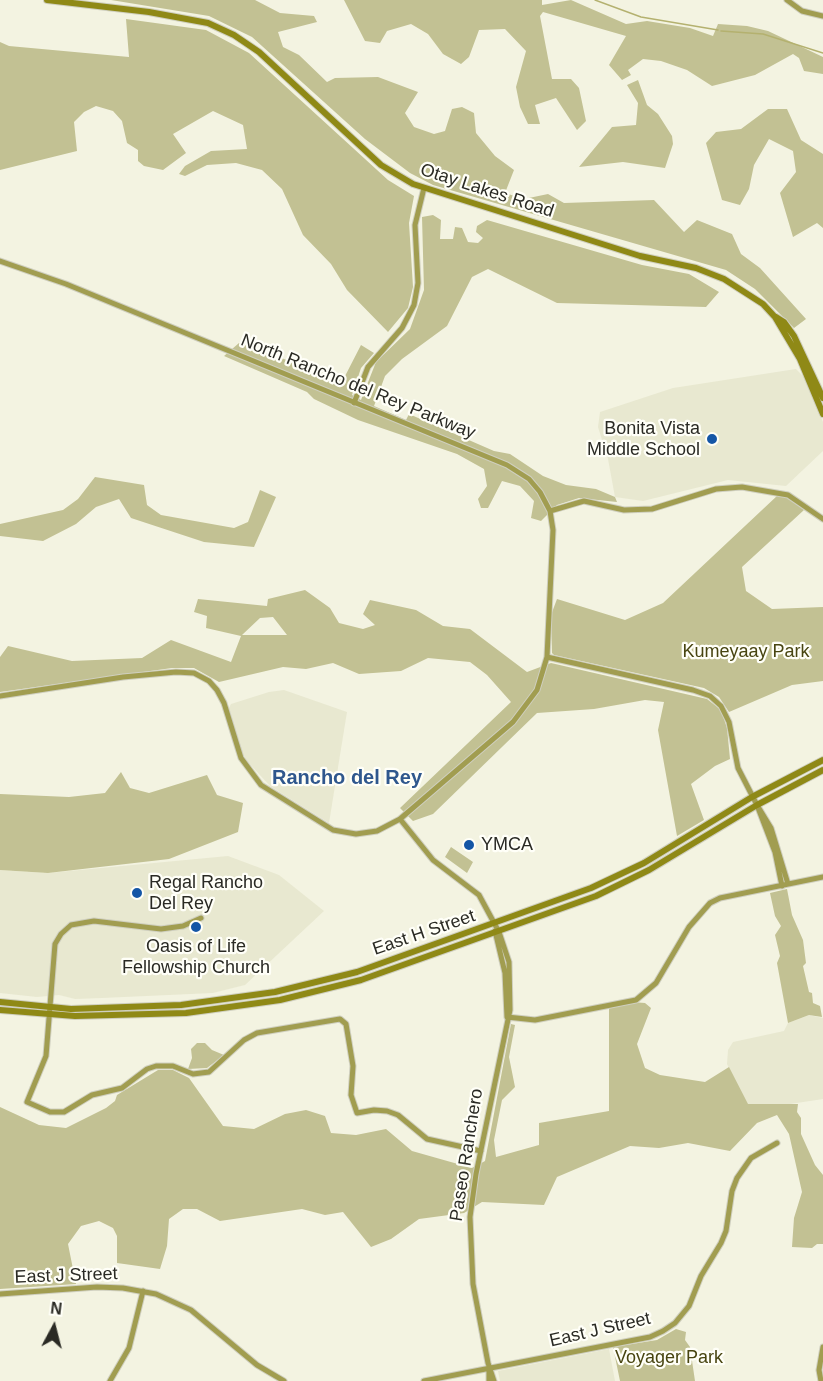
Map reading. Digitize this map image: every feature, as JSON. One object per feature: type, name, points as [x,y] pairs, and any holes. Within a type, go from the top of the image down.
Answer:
[{"type":"main road","name":"Otay Lakes Road","points":[[47,0],[192,19],[225,30],[259,52],[381,165],[424,188],[640,256],[709,272],[744,290],[784,322],[794,336],[823,398]]},
{"type":"main road","name":"Otay Lakes Road","points":[[775,317],[800,359],[823,414]]},
{"type":"main road","name":"East H Street","points":[[0,1002],[49,1012],[181,1005],[275,992],[357,972],[559,901],[621,874],[752,797],[823,760]]},
{"type":"main road","name":"East H Street","points":[[0,1010],[142,1016],[225,1009],[280,1000],[361,980],[563,909],[625,882],[757,805],[823,770]]},
{"type":"street","points":[[787,0],[802,11],[823,16]]},
{"type":"street","points":[[354,403],[368,367],[402,328],[414,305],[418,283],[415,225],[424,188]]},
{"type":"street","name":"North Rancho del Rey Parkway","points":[[0,261],[66,284],[518,471],[540,492],[550,511],[554,530],[547,657],[537,690],[524,710],[400,819],[391,825],[367,833],[333,830],[271,793],[253,777],[241,758],[224,703],[217,690],[209,681],[194,673],[181,671],[133,676],[0,696]]},
{"type":"street","points":[[550,511],[584,501],[624,510],[652,509],[717,489],[742,487],[788,495],[823,519]]},
{"type":"street","points":[[547,657],[710,696],[725,713],[738,768],[757,805],[785,885]]},
{"type":"street","name":"Paseo Ranchero","points":[[400,819],[433,861],[479,895],[495,923],[505,973],[507,1017],[470,1217],[470,1253],[489,1368],[489,1381]]},
{"type":"street","points":[[507,1017],[535,1020],[636,999],[656,983],[687,931],[707,905],[720,898],[823,877]]},
{"type":"street","points":[[201,918],[183,926],[161,929],[102,921],[71,925],[54,944],[46,1056],[27,1102],[47,1111],[64,1112],[92,1095],[122,1088],[156,1065],[172,1066],[193,1074],[204,1073],[211,1070],[244,1040],[256,1033],[342,1019],[346,1024],[353,1066],[351,1095],[357,1113],[374,1110],[387,1111],[401,1118],[423,1137],[481,1151]]},
{"type":"street","name":"East J Street","points":[[424,1381],[650,1336],[675,1323],[689,1306],[701,1276],[724,1237],[732,1191],[737,1178],[751,1158],[777,1143]]},
{"type":"street","name":"East J Street","points":[[0,1294],[97,1287],[143,1291],[164,1297],[191,1310],[256,1365],[284,1381]]},
{"type":"street","points":[[110,1381],[129,1348],[143,1291]]},
{"type":"street","points":[[821,1381],[819,1363],[823,1347]]},
{"type":"street","name":"Paseo Ranchero","points":[[489,1368],[494,1381]]},
{"type":"shaded area","name":"Bonita Vista Middle School","points":[[796,369],[806,379],[823,422],[823,451],[786,486],[728,480],[643,501],[615,497],[608,459],[598,427],[600,412],[673,388]]},
{"type":"shaded area","points":[[284,690],[347,712],[329,823],[270,786],[247,761],[242,752],[229,708],[231,704],[269,692]]},
{"type":"shaded area","points":[[228,856],[279,875],[324,911],[245,985],[213,993],[75,999],[59,995],[37,997],[0,993],[0,870],[48,873]]},
{"type":"shaded area","points":[[809,1015],[823,1018],[823,1099],[777,1106],[747,1104],[727,1064],[728,1050],[733,1042],[784,1031],[788,1023]]},
{"type":"shaded area","points":[[609,1349],[615,1381],[500,1381],[498,1371]]},
{"type":"green space","points":[[111,0],[255,0],[280,13],[314,16],[317,22],[278,32],[283,47],[299,55],[327,82],[335,78],[378,77],[418,92],[405,113],[414,127],[434,134],[445,131],[452,109],[462,107],[474,113],[476,133],[495,156],[514,170],[505,193],[524,199],[548,194],[564,203],[654,200],[684,232],[697,220],[732,234],[741,254],[760,268],[806,319],[794,328],[755,289],[726,270],[433,185],[410,173],[365,139],[252,37],[209,16]]},
{"type":"green space","points":[[344,0],[542,0],[542,5],[571,0],[626,24],[647,21],[690,28],[713,36],[718,24],[747,26],[768,31],[823,57],[823,74],[804,71],[799,58],[793,54],[755,75],[712,86],[687,70],[661,61],[643,59],[628,70],[631,75],[622,80],[609,65],[626,36],[543,12],[540,16],[552,79],[571,79],[579,88],[586,121],[577,130],[556,98],[535,105],[540,124],[528,124],[520,107],[516,87],[526,51],[505,29],[479,30],[469,57],[461,64],[443,54],[428,34],[411,24],[387,31],[380,43],[365,41]]},
{"type":"green space","points":[[126,19],[206,30],[249,53],[388,180],[414,196],[409,223],[413,287],[408,308],[388,332],[347,290],[331,264],[303,235],[282,189],[262,170],[236,163],[207,165],[185,176],[179,174],[185,166],[211,151],[247,149],[243,125],[213,111],[173,134],[186,153],[163,170],[144,166],[138,161],[138,150],[127,143],[122,121],[113,111],[96,106],[84,112],[74,122],[77,151],[0,170],[0,42],[9,46],[129,57]]},
{"type":"green space","points":[[638,80],[647,105],[658,114],[672,136],[673,144],[665,168],[623,162],[579,167],[612,127],[636,125],[638,103],[627,85]]},
{"type":"green space","points":[[768,109],[787,109],[801,140],[823,154],[823,228],[817,223],[793,237],[780,193],[796,172],[793,151],[769,139],[754,165],[749,189],[740,205],[722,200],[706,143],[716,132],[741,129]]},
{"type":"green space","points":[[433,215],[441,220],[440,239],[453,239],[455,227],[462,228],[468,242],[478,243],[483,238],[476,232],[477,226],[487,220],[642,265],[689,274],[719,292],[706,307],[557,303],[488,269],[472,277],[447,326],[402,359],[385,376],[374,406],[406,420],[409,414],[494,451],[510,454],[543,476],[566,485],[596,489],[615,497],[617,502],[579,498],[557,505],[541,521],[531,518],[534,501],[520,486],[502,481],[488,508],[481,508],[478,499],[487,486],[484,469],[457,454],[358,420],[314,399],[307,392],[224,356],[239,343],[343,380],[361,345],[374,353],[361,368],[352,395],[361,400],[376,362],[410,329],[424,290],[422,217]]},
{"type":"green space","points":[[95,477],[144,485],[147,505],[161,515],[234,528],[248,522],[260,490],[276,497],[254,547],[204,542],[131,518],[119,499],[96,507],[76,524],[43,541],[0,536],[0,524],[63,510],[78,499]]},
{"type":"green space","name":"Kumeyaay Park","points":[[778,495],[789,498],[804,510],[742,567],[746,591],[772,609],[823,607],[823,681],[792,685],[729,712],[719,697],[704,688],[552,653],[551,615],[557,599],[625,620],[663,603]]},
{"type":"green space","points":[[305,590],[330,608],[339,623],[363,629],[375,625],[363,614],[370,600],[416,610],[443,626],[470,629],[527,672],[551,663],[707,699],[721,710],[727,728],[730,759],[715,766],[691,784],[704,820],[677,836],[658,730],[664,702],[645,700],[594,709],[537,713],[433,814],[413,821],[400,808],[511,702],[487,675],[470,662],[428,658],[401,671],[359,674],[333,663],[306,669],[283,667],[219,682],[194,668],[172,668],[0,692],[0,657],[8,646],[72,661],[142,658],[171,640],[231,662],[241,636],[206,628],[207,616],[194,612],[198,599],[267,606],[268,599]],"holes":[[[273,617],[287,635],[242,635],[260,618]]]},
{"type":"green space","points":[[121,772],[130,788],[149,793],[207,775],[217,795],[243,803],[238,832],[169,859],[48,873],[0,870],[0,794],[69,797],[105,793]]},
{"type":"green space","points":[[451,847],[473,862],[467,873],[445,857]]},
{"type":"green space","points":[[787,889],[792,915],[803,940],[806,963],[803,966],[809,992],[812,993],[813,1003],[820,1006],[822,1017],[809,1015],[788,1023],[777,963],[780,956],[775,935],[781,926],[775,916],[770,893]]},
{"type":"green space","points":[[632,1002],[645,1003],[651,1008],[637,1044],[645,1068],[660,1075],[705,1082],[729,1067],[748,1104],[798,1104],[801,1134],[815,1165],[823,1175],[823,1244],[817,1244],[812,1248],[792,1247],[794,1218],[802,1192],[789,1134],[777,1115],[757,1123],[730,1151],[688,1143],[659,1148],[630,1146],[557,1177],[544,1205],[482,1202],[464,1213],[419,1219],[391,1239],[371,1247],[343,1212],[325,1215],[302,1209],[220,1221],[197,1209],[183,1209],[169,1219],[167,1246],[160,1269],[117,1263],[117,1236],[113,1228],[99,1221],[81,1226],[68,1244],[76,1284],[0,1289],[0,1107],[39,1125],[66,1128],[106,1108],[115,1101],[117,1095],[158,1070],[173,1070],[189,1078],[223,1126],[254,1129],[285,1114],[306,1110],[325,1116],[331,1133],[356,1135],[386,1129],[412,1151],[472,1168],[485,1161],[511,1024],[515,1025],[509,1057],[515,1087],[502,1100],[494,1140],[496,1157],[539,1145],[539,1123],[609,1111],[609,1007]]},
{"type":"green space","points":[[197,1043],[205,1043],[212,1050],[224,1055],[207,1068],[188,1069],[192,1058],[191,1049]]},
{"type":"green space","name":"Voyager Park","points":[[676,1329],[686,1332],[685,1340],[690,1347],[695,1381],[620,1381],[613,1347],[657,1340]]},
{"type":"waterway","points":[[595,0],[641,17],[718,30]]},
{"type":"waterway","points":[[721,31],[763,34],[823,53]]},
{"type":"place","name":"Bonita Vista Middle School","points":[[712,439]]},
{"type":"place","name":"YMCA","points":[[469,845]]},
{"type":"place","name":"Regal Rancho Del Rey","points":[[137,893]]},
{"type":"place","name":"Oasis of Life Fellowship Church","points":[[196,927]]},
{"type":"district","name":"Rancho del Rey","points":[[347,778]]}]
